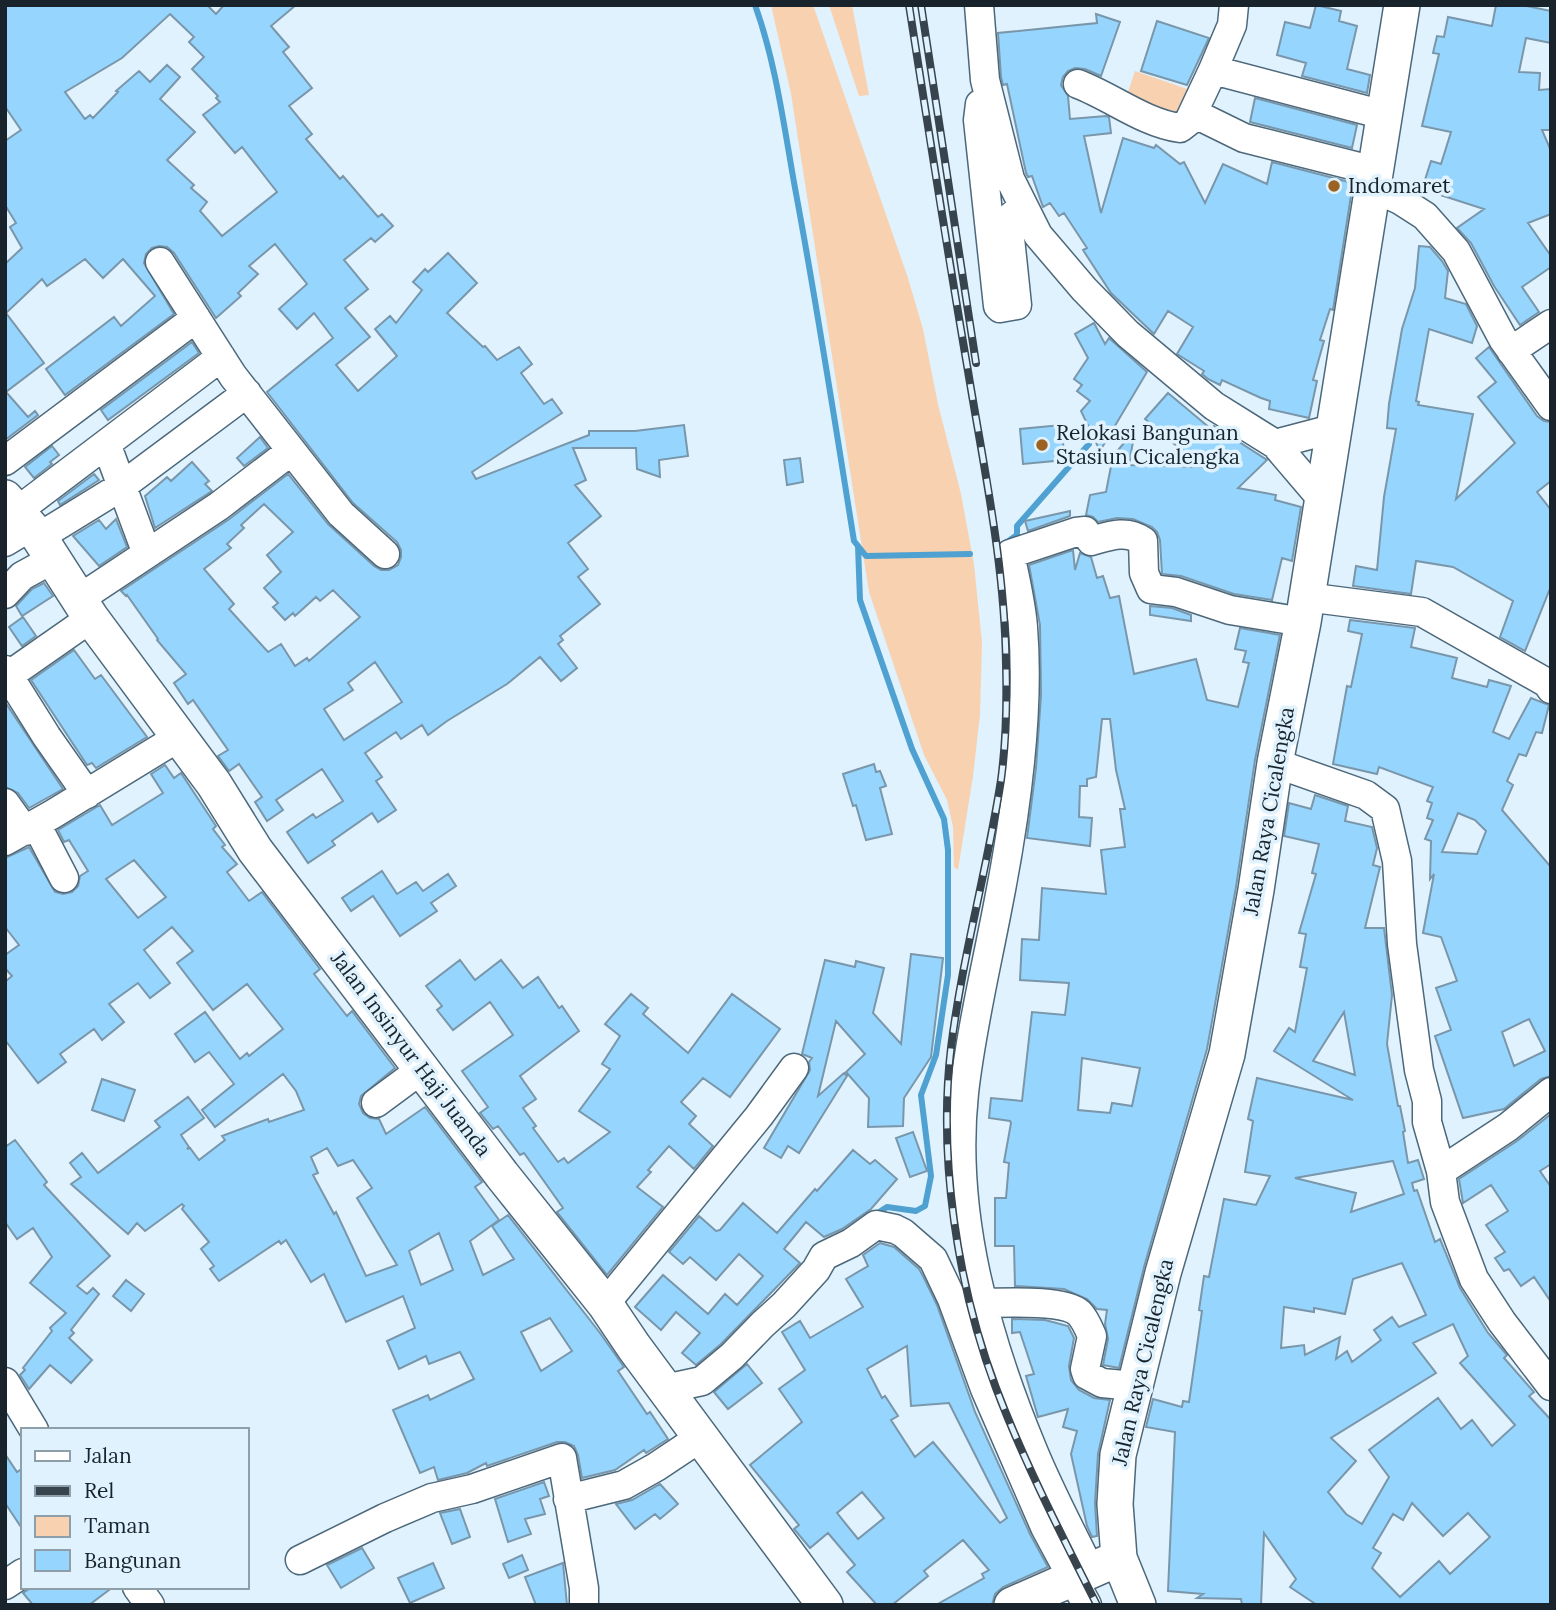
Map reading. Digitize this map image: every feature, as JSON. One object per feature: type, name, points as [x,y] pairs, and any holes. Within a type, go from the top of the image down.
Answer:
[{"type":"main road","name":"Jalan Raya Cicalengka","points":[[1138,1605],[1093,1578],[1115,1504],[1118,1455],[1163,1273],[1227,1054],[1275,763],[1305,609],[1402,5]]},
{"type":"main road","name":"Jalan Insinyur Haji Juanda","points":[[25,529],[214,784],[254,850],[502,1175],[605,1304],[825,1605]]},
{"type":"main road","points":[[1012,1605],[1093,1578]]},
{"type":"street","points":[[979,5],[987,89],[1010,179],[1038,235],[1084,289],[1128,334],[1214,406],[1275,444],[1321,498]]},
{"type":"street","points":[[1078,83],[1105,94],[1160,125],[1180,128],[1189,121],[1233,25],[1234,5]]},
{"type":"street","points":[[1213,70],[1384,116]]},
{"type":"street","points":[[987,89],[980,102],[978,120],[996,293],[1000,308],[1017,305],[1007,219],[1023,207]]},
{"type":"street","points":[[1193,113],[1244,138],[1373,179],[1425,216],[1456,251],[1511,351],[1551,406]]},
{"type":"street","points":[[160,262],[221,357],[291,452],[341,514],[385,554]]},
{"type":"street","points":[[5,461],[195,317]]},
{"type":"street","points":[[1511,351],[1551,324]]},
{"type":"street","points":[[5,594],[22,576],[25,529],[107,446],[221,357]]},
{"type":"street","points":[[25,529],[122,486],[247,393]]},
{"type":"street","points":[[1275,444],[1332,429]]},
{"type":"street","points":[[107,446],[147,554]]},
{"type":"street","points":[[87,794],[6,675],[147,554],[219,506],[291,452]]},
{"type":"street","points":[[1093,1578],[1032,1449],[999,1362],[982,1303],[969,1242],[961,1155],[967,1070],[1000,891],[1022,738],[1023,628],[1010,554],[1076,532],[1085,531],[1091,541],[1118,534],[1135,536],[1143,541],[1144,572],[1151,589],[1186,595],[1230,610],[1422,612],[1547,682],[1551,689]]},
{"type":"street","points":[[22,832],[179,737]]},
{"type":"street","points":[[1275,763],[1366,795],[1385,809],[1397,861],[1402,944],[1419,1070],[1427,1101],[1427,1122],[1441,1171],[1445,1202],[1474,1279],[1502,1322],[1551,1386]]},
{"type":"street","points":[[5,803],[22,832],[64,878]]},
{"type":"street","points":[[605,1304],[759,1116],[794,1068]]},
{"type":"street","points":[[376,1103],[422,1069]]},
{"type":"street","points":[[1441,1171],[1508,1127],[1551,1093]]},
{"type":"street","points":[[665,1389],[702,1381],[732,1356],[784,1306],[816,1270],[824,1256],[876,1225],[895,1229],[933,1259],[952,1299],[985,1389],[1045,1527],[1093,1578]]},
{"type":"street","points":[[982,1303],[1034,1302],[1072,1308],[1079,1313],[1092,1336],[1085,1369],[1087,1375],[1102,1382],[1135,1386]]},
{"type":"street","points":[[5,1382],[33,1428]]},
{"type":"street","points":[[568,1499],[624,1485],[701,1437]]},
{"type":"street","points":[[300,1560],[432,1498],[472,1489],[562,1458],[584,1588],[584,1605]]},
{"type":"street","points":[[5,1585],[21,1574]]},
{"type":"street","points":[[138,1589],[150,1605]]},
{"type":"green space","points":[[771,5],[813,5],[908,278],[923,329],[938,404],[961,494],[974,564],[982,643],[980,715],[958,870],[954,867],[953,827],[947,800],[924,755],[869,592],[791,94]]},
{"type":"green space","points":[[829,5],[852,5],[869,95],[859,96]]},
{"type":"green space","points":[[1135,71],[1193,91],[1183,121],[1125,101]]},
{"type":"building","points":[[5,5],[207,5],[216,14],[224,5],[296,5],[271,26],[289,47],[283,52],[312,88],[289,106],[312,134],[306,139],[340,179],[343,176],[378,217],[382,214],[393,226],[375,242],[371,238],[344,260],[368,289],[345,308],[370,337],[336,365],[358,391],[397,356],[375,329],[390,316],[396,323],[422,290],[413,282],[425,269],[428,272],[448,253],[477,283],[447,313],[497,360],[519,347],[532,364],[521,373],[544,404],[552,399],[562,413],[472,472],[476,479],[589,435],[589,431],[635,431],[684,425],[688,456],[659,460],[660,477],[637,469],[636,448],[573,448],[586,480],[575,485],[601,516],[568,543],[588,569],[578,577],[600,604],[560,636],[563,640],[558,644],[577,668],[561,681],[540,657],[507,684],[428,735],[422,725],[401,739],[396,732],[365,753],[382,777],[376,781],[396,810],[378,822],[372,813],[332,841],[335,845],[308,863],[287,832],[313,814],[316,818],[343,801],[322,769],[276,800],[283,810],[267,821],[255,802],[262,797],[239,764],[229,771],[218,756],[228,750],[193,700],[188,704],[174,683],[186,674],[157,640],[127,595],[121,591],[228,520],[288,474],[328,524],[374,566],[389,570],[398,565],[401,550],[397,542],[353,503],[267,392],[333,338],[314,313],[297,329],[279,309],[307,284],[275,244],[249,266],[258,274],[238,293],[241,296],[216,318],[174,253],[167,247],[159,246],[146,254],[144,263],[174,314],[65,395],[46,369],[114,317],[121,326],[155,296],[123,259],[103,278],[85,259],[47,286],[42,279],[6,313],[44,363],[6,392],[28,417],[35,411],[38,415],[5,440],[5,264],[22,248],[10,227],[16,223],[5,205],[5,141],[21,130],[6,108]],"holes":[[[170,14],[194,37],[189,42],[204,57],[192,69],[218,96],[216,98],[220,102],[203,115],[235,153],[242,147],[277,192],[222,236],[200,211],[207,202],[191,188],[194,185],[167,160],[195,132],[160,99],[180,77],[167,65],[150,82],[139,71],[116,91],[118,92],[93,118],[90,115],[85,119],[65,92],[122,58]],[[264,504],[293,532],[267,555],[281,572],[264,588],[278,603],[273,607],[285,620],[293,613],[295,616],[316,597],[320,601],[333,590],[360,617],[309,661],[307,658],[295,666],[281,644],[268,652],[229,609],[234,604],[204,569],[231,548],[227,544],[244,528],[241,525]],[[375,662],[402,702],[344,740],[324,709],[353,690],[348,683]]]},
{"type":"building","points":[[1316,5],[1341,11],[1339,21],[1357,26],[1347,69],[1370,75],[1367,93],[1302,76],[1306,63],[1277,55],[1285,22],[1310,28]]},
{"type":"building","points":[[1496,5],[1521,5],[1551,11],[1551,43],[1526,38],[1519,72],[1540,73],[1539,90],[1551,89],[1551,130],[1542,130],[1551,151],[1551,214],[1528,223],[1551,256],[1551,267],[1522,287],[1539,312],[1520,325],[1494,286],[1471,243],[1457,228],[1484,209],[1422,189],[1431,161],[1441,164],[1451,132],[1422,126],[1439,54],[1433,53],[1437,36],[1444,37],[1448,17],[1492,26]]},
{"type":"building","points":[[1096,14],[1120,22],[1101,76],[1075,68],[1063,77],[1061,85],[1068,96],[1070,119],[1109,117],[1111,133],[1084,136],[1101,213],[1123,138],[1154,148],[1156,145],[1180,164],[1184,162],[1205,203],[1223,164],[1267,184],[1272,162],[1353,183],[1333,310],[1330,309],[1320,340],[1324,341],[1313,380],[1317,381],[1309,418],[1269,409],[1270,401],[1222,380],[1220,385],[1208,379],[1202,374],[1204,371],[1177,354],[1193,327],[1168,311],[1154,334],[1111,293],[1083,250],[1087,248],[1064,213],[1059,216],[1050,203],[1043,207],[1032,176],[1028,177],[1026,173],[1007,84],[1003,85],[998,33],[1097,23]]},
{"type":"building","points":[[1157,21],[1209,38],[1187,85],[1141,71]]},
{"type":"building","points":[[1255,98],[1357,125],[1352,148],[1250,122]]},
{"type":"building","points":[[1419,246],[1430,247],[1442,261],[1448,271],[1445,298],[1466,304],[1477,326],[1472,343],[1429,329],[1416,401],[1419,402],[1418,405],[1473,414],[1456,499],[1515,443],[1478,397],[1496,382],[1476,358],[1489,347],[1537,416],[1551,422],[1551,481],[1537,492],[1551,510],[1551,586],[1525,651],[1500,637],[1513,601],[1453,567],[1416,561],[1411,594],[1353,586],[1356,566],[1377,570],[1384,497],[1396,429],[1387,428],[1389,404],[1402,329],[1415,288]]},
{"type":"building","points":[[1094,323],[1105,344],[1109,338],[1147,372],[1100,451],[1081,411],[1090,401],[1077,391],[1082,385],[1074,379],[1088,358],[1075,334]]},
{"type":"building","points":[[192,342],[199,353],[108,420],[101,410]]},
{"type":"building","points":[[1168,393],[1211,429],[1214,426],[1267,460],[1238,488],[1276,495],[1275,500],[1301,507],[1292,561],[1282,558],[1272,600],[1234,594],[1181,576],[1162,574],[1160,540],[1152,527],[1133,519],[1117,518],[1098,522],[1086,515],[1090,495],[1106,492],[1113,456],[1135,430],[1129,465],[1201,467],[1145,419]]},
{"type":"building","name":"Relokasi Bangunan Stasiun Cicalengka","points":[[1061,425],[1065,460],[1023,464],[1020,429]]},
{"type":"building","points":[[260,437],[268,448],[244,466],[237,458]]},
{"type":"building","points":[[52,446],[59,455],[34,478],[25,467]]},
{"type":"building","points":[[800,458],[803,482],[787,485],[784,460]]},
{"type":"building","points":[[192,462],[209,481],[205,484],[212,491],[155,528],[145,496],[167,477],[171,481]]},
{"type":"building","points":[[94,474],[99,480],[60,505],[58,501]]},
{"type":"building","points":[[1070,511],[1070,516],[1028,531],[1025,521]]},
{"type":"building","points":[[116,519],[127,547],[99,566],[73,536],[99,520],[106,529]]},
{"type":"building","points":[[1073,550],[1075,570],[1080,553],[1091,557],[1097,578],[1103,576],[1110,598],[1119,596],[1134,674],[1196,659],[1207,700],[1238,707],[1249,663],[1243,662],[1246,651],[1235,649],[1240,628],[1280,635],[1255,760],[1207,1049],[1144,1267],[1119,1368],[1103,1365],[1108,1339],[1105,1324],[1107,1310],[1097,1309],[1087,1299],[1064,1289],[1015,1286],[1014,1246],[995,1246],[995,1198],[1006,1198],[1009,1163],[1004,1162],[1011,1123],[989,1118],[991,1098],[1022,1101],[1032,1012],[1065,1015],[1069,983],[1020,980],[1022,939],[1039,940],[1042,888],[1106,894],[1101,850],[1125,847],[1120,809],[1125,809],[1116,770],[1110,719],[1102,719],[1096,777],[1087,779],[1087,786],[1080,786],[1079,817],[1092,818],[1090,846],[1027,838],[1036,768],[1041,695],[1040,625],[1029,565]],"holes":[[[1082,1058],[1140,1068],[1132,1106],[1112,1103],[1110,1113],[1078,1110]]]},
{"type":"building","points":[[44,583],[53,596],[22,616],[16,606],[32,589]]},
{"type":"building","points":[[1150,606],[1172,608],[1191,615],[1191,621],[1150,615]]},
{"type":"building","points":[[23,617],[36,636],[22,646],[9,627]]},
{"type":"building","points":[[1350,620],[1415,628],[1411,647],[1457,658],[1452,678],[1487,687],[1489,680],[1511,686],[1493,732],[1509,739],[1531,698],[1549,705],[1542,733],[1536,732],[1526,756],[1519,754],[1507,781],[1513,785],[1502,810],[1551,867],[1551,1076],[1541,1079],[1504,1109],[1463,1118],[1435,1036],[1451,1030],[1436,988],[1457,981],[1441,937],[1423,933],[1434,874],[1430,879],[1431,841],[1425,839],[1433,820],[1427,818],[1432,803],[1427,801],[1433,787],[1379,767],[1377,774],[1333,764],[1347,686],[1351,687],[1362,634],[1348,631]],"holes":[[[1458,813],[1475,820],[1486,831],[1477,854],[1442,852]],[[1529,1019],[1545,1051],[1514,1066],[1502,1032]]]},
{"type":"building","points":[[74,650],[95,679],[101,675],[147,737],[96,768],[92,763],[87,765],[31,680]]},
{"type":"building","points":[[5,702],[63,789],[29,808],[18,793],[5,787]]},
{"type":"building","points":[[874,764],[886,786],[880,788],[892,834],[866,840],[843,774]]},
{"type":"building","points":[[165,765],[174,778],[181,773],[216,826],[213,829],[225,845],[222,847],[237,864],[227,872],[249,901],[262,892],[320,969],[314,974],[347,1016],[352,1011],[395,1068],[361,1096],[359,1104],[363,1113],[370,1118],[379,1119],[386,1134],[425,1107],[482,1182],[475,1187],[499,1220],[470,1241],[483,1275],[514,1259],[492,1226],[508,1215],[600,1333],[624,1367],[618,1371],[647,1414],[650,1412],[668,1439],[646,1453],[644,1450],[615,1470],[582,1478],[574,1446],[565,1442],[557,1442],[487,1466],[486,1463],[467,1473],[438,1480],[434,1467],[420,1473],[393,1410],[428,1395],[430,1400],[474,1379],[460,1352],[429,1364],[426,1356],[399,1369],[387,1341],[415,1328],[403,1296],[346,1322],[324,1274],[311,1282],[286,1240],[281,1244],[279,1241],[219,1281],[210,1269],[214,1266],[201,1249],[209,1242],[182,1209],[182,1204],[145,1231],[137,1223],[128,1234],[71,1184],[81,1177],[70,1163],[82,1153],[98,1173],[160,1127],[155,1121],[188,1097],[204,1118],[181,1135],[189,1147],[187,1149],[190,1148],[199,1160],[225,1140],[222,1136],[268,1119],[269,1122],[304,1110],[296,1091],[283,1074],[215,1127],[202,1110],[234,1084],[209,1052],[195,1062],[175,1034],[205,1012],[240,1059],[247,1053],[249,1056],[283,1029],[247,984],[213,1010],[177,963],[193,951],[172,927],[144,950],[170,983],[150,998],[138,983],[109,1004],[124,1022],[102,1040],[94,1029],[60,1054],[66,1062],[38,1083],[5,1040],[5,982],[12,976],[5,968],[5,955],[19,945],[5,927],[5,858],[29,847],[55,892],[72,892],[78,886],[80,876],[88,871],[69,840],[64,842],[58,830],[100,805],[112,825],[163,793],[151,774]],"holes":[[[134,860],[166,897],[138,918],[106,879]],[[327,1148],[338,1166],[353,1160],[372,1188],[357,1198],[397,1265],[366,1276],[336,1212],[334,1214],[313,1175],[318,1173],[311,1157]],[[439,1233],[453,1270],[421,1285],[409,1251]],[[550,1318],[572,1351],[541,1371],[521,1332]]]},
{"type":"building","points":[[1315,795],[1348,806],[1345,821],[1372,827],[1377,848],[1373,865],[1380,867],[1365,928],[1384,928],[1392,995],[1387,1044],[1405,1131],[1408,1163],[1418,1160],[1424,1179],[1412,1183],[1414,1191],[1417,1190],[1435,1242],[1440,1239],[1460,1288],[1488,1333],[1507,1355],[1504,1358],[1534,1392],[1529,1396],[1551,1420],[1551,1605],[1317,1605],[1290,1587],[1296,1579],[1264,1533],[1261,1605],[1242,1605],[1241,1599],[1197,1598],[1203,1594],[1168,1591],[1175,1432],[1146,1427],[1153,1399],[1182,1407],[1183,1401],[1189,1402],[1202,1311],[1199,1310],[1204,1276],[1209,1277],[1224,1199],[1256,1205],[1270,1176],[1245,1172],[1253,1121],[1248,1119],[1257,1078],[1353,1100],[1274,1051],[1289,1028],[1295,1032],[1307,968],[1300,967],[1306,934],[1299,933],[1316,874],[1312,873],[1319,844],[1284,836],[1289,803],[1311,809]],"holes":[[[1344,1012],[1355,1075],[1313,1061]],[[1393,1161],[1404,1194],[1351,1212],[1356,1193],[1295,1178]],[[1402,1263],[1426,1315],[1399,1327],[1392,1317],[1374,1330],[1381,1340],[1352,1362],[1347,1351],[1336,1359],[1340,1337],[1305,1355],[1304,1345],[1281,1348],[1284,1307],[1314,1312],[1314,1308],[1345,1314],[1353,1279]],[[1453,1324],[1468,1356],[1460,1363],[1515,1425],[1492,1446],[1472,1420],[1461,1429],[1438,1398],[1369,1450],[1389,1477],[1362,1524],[1346,1514],[1328,1492],[1356,1461],[1331,1438],[1436,1373],[1413,1343]],[[1412,1503],[1443,1536],[1468,1513],[1490,1537],[1450,1574],[1439,1561],[1400,1597],[1372,1568],[1381,1553],[1373,1548],[1393,1514],[1403,1520]]]},
{"type":"building","points":[[382,871],[397,894],[416,882],[423,891],[448,874],[456,886],[431,903],[437,911],[400,936],[373,896],[351,911],[342,898]]},
{"type":"building","points":[[911,954],[943,958],[931,1057],[904,1098],[903,1126],[868,1127],[869,1098],[846,1072],[865,1054],[836,1021],[818,1096],[844,1073],[847,1076],[799,1153],[788,1146],[781,1158],[764,1148],[810,1070],[809,1062],[812,1058],[802,1054],[825,960],[855,967],[856,961],[884,968],[873,1013],[901,1044]]},
{"type":"building","points":[[460,960],[475,980],[501,960],[523,988],[538,977],[579,1031],[520,1076],[536,1099],[523,1108],[536,1126],[533,1128],[558,1162],[564,1158],[568,1163],[610,1132],[579,1111],[610,1069],[602,1064],[620,1036],[605,1024],[631,994],[648,1008],[643,1014],[688,1053],[732,994],[780,1029],[730,1097],[703,1078],[681,1102],[696,1116],[689,1124],[713,1146],[694,1169],[669,1146],[648,1170],[651,1172],[637,1187],[663,1207],[607,1275],[557,1212],[563,1208],[524,1153],[520,1155],[498,1126],[493,1129],[480,1113],[488,1107],[462,1071],[513,1035],[490,1002],[453,1030],[437,1010],[442,1006],[426,986]]},
{"type":"building","points":[[102,1079],[135,1090],[124,1121],[92,1110]]},
{"type":"building","points":[[1551,1114],[1551,1164],[1540,1171],[1551,1187],[1551,1302],[1534,1277],[1521,1286],[1509,1269],[1504,1271],[1495,1258],[1505,1252],[1486,1225],[1508,1211],[1491,1185],[1463,1203],[1459,1179],[1517,1141]]},
{"type":"building","points":[[913,1132],[927,1171],[910,1177],[896,1138]]},
{"type":"building","points":[[15,1140],[47,1182],[44,1185],[110,1256],[77,1286],[87,1294],[93,1288],[99,1294],[71,1330],[74,1333],[69,1338],[92,1360],[71,1383],[50,1365],[29,1389],[20,1375],[25,1370],[23,1368],[52,1331],[50,1328],[66,1313],[30,1283],[52,1257],[33,1228],[17,1239],[5,1222],[5,1147]]},
{"type":"building","points":[[853,1150],[870,1164],[875,1160],[897,1179],[871,1209],[842,1229],[824,1237],[806,1222],[784,1249],[800,1263],[721,1344],[696,1365],[682,1353],[700,1333],[676,1312],[661,1330],[635,1307],[663,1275],[708,1314],[725,1294],[737,1305],[763,1276],[739,1254],[716,1280],[690,1257],[683,1264],[669,1252],[699,1216],[716,1231],[720,1230],[743,1203],[777,1233]]},
{"type":"building","points":[[880,1243],[894,1247],[919,1269],[937,1305],[975,1412],[1030,1534],[1048,1567],[1003,1587],[995,1594],[992,1605],[936,1605],[984,1578],[982,1574],[989,1570],[963,1540],[924,1571],[928,1576],[892,1605],[877,1605],[847,1572],[855,1565],[828,1533],[810,1548],[794,1529],[799,1525],[750,1465],[802,1422],[779,1389],[805,1370],[782,1332],[800,1321],[810,1338],[863,1307],[846,1279],[868,1266],[863,1255]],"holes":[[[907,1346],[911,1406],[949,1403],[1007,1518],[1000,1523],[933,1442],[915,1457],[891,1420],[898,1416],[885,1396],[882,1398],[867,1369]],[[862,1492],[884,1518],[858,1539],[837,1513]]]},
{"type":"building","points":[[126,1280],[144,1294],[131,1311],[113,1296]]},
{"type":"building","points":[[1012,1319],[1045,1320],[1068,1326],[1074,1338],[1069,1366],[1071,1380],[1079,1390],[1094,1398],[1110,1400],[1098,1454],[1095,1503],[1097,1536],[1092,1537],[1087,1526],[1071,1454],[1077,1431],[1063,1427],[1068,1409],[1038,1417],[1026,1376],[1034,1374],[1020,1332],[1012,1333]]},
{"type":"building","points":[[747,1364],[762,1383],[728,1409],[714,1392]]},
{"type":"building","points":[[5,1454],[17,1472],[21,1469],[21,1527],[5,1503]]},
{"type":"building","points":[[544,1482],[549,1496],[540,1499],[545,1514],[525,1519],[531,1534],[508,1542],[495,1499]]},
{"type":"building","points":[[660,1484],[678,1504],[660,1519],[655,1514],[635,1529],[616,1504],[632,1500]]},
{"type":"building","points":[[460,1509],[470,1537],[452,1544],[440,1513]]},
{"type":"building","points":[[362,1548],[374,1568],[341,1588],[327,1565]]},
{"type":"building","points":[[522,1555],[528,1570],[509,1578],[503,1564]]},
{"type":"building","points":[[433,1563],[444,1588],[410,1603],[398,1578]]},
{"type":"building","points":[[563,1563],[567,1605],[536,1605],[525,1577]]},
{"type":"building","points":[[29,1589],[110,1589],[89,1605],[33,1605],[23,1593]]},
{"type":"waterway","points":[[755,5],[769,49],[783,119],[854,541],[866,556],[970,554]]},
{"type":"waterway","points":[[1010,540],[1017,535],[1017,526],[1089,444]]},
{"type":"waterway","points":[[858,546],[860,600],[912,749],[944,819],[948,850],[948,975],[936,1055],[921,1095],[931,1176],[925,1206],[916,1211],[887,1207],[873,1216]]},
{"type":"railway","points":[[909,5],[993,518],[1005,628],[1006,708],[1001,780],[961,981],[951,1048],[947,1133],[954,1220],[971,1307],[996,1388],[1031,1470],[1097,1605]]},
{"type":"railway","points":[[921,5],[976,363]]},
{"type":"place","name":"Indomaret","points":[[1334,186]]},
{"type":"place","name":"Relokasi Bangunan Stasiun Cicalengka","points":[[1042,445]]}]
